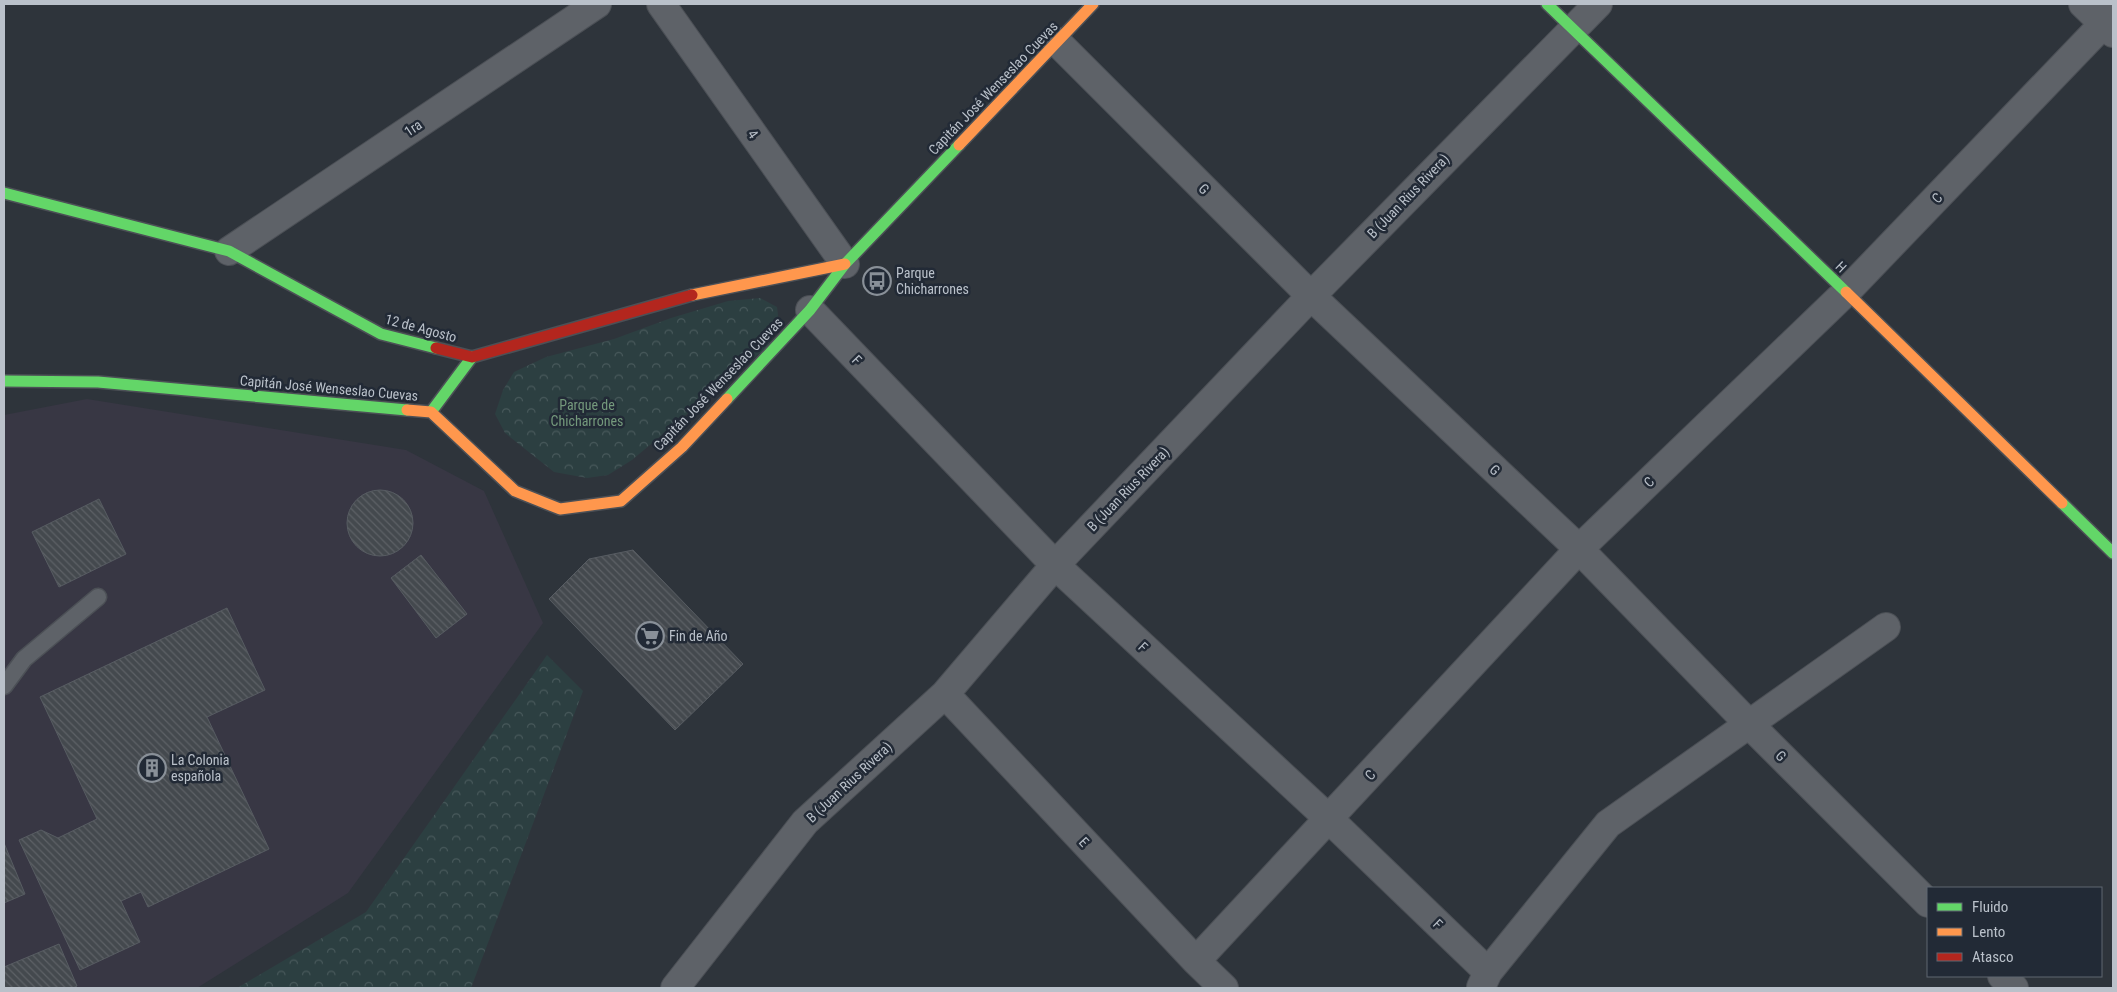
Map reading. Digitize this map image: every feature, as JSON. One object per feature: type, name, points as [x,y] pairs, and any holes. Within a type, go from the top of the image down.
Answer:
[{"type":"street","name":"1ra","points":[[229,251],[597,4]]},
{"type":"street","name":"4","points":[[661,4],[845,264]]},
{"type":"street","name":"Capitán José Wenseslao Cuevas","points":[[4,381],[98,382],[431,412],[516,491],[560,509],[621,501],[682,447],[810,310],[845,264],[1093,4]]},
{"type":"street","name":"H","points":[[1546,4],[1846,292],[2113,553]]},
{"type":"street","name":"B (Juan Rius Rivera)","points":[[676,988],[805,822],[945,694],[1055,565],[1311,296],[1572,28],[1598,4]]},
{"type":"street","points":[[2083,4],[2110,24]]},
{"type":"street","name":"C","points":[[1196,961],[1579,549],[1846,292],[2110,24]]},
{"type":"street","name":"G","points":[[1057,42],[1311,296],[1579,549],[1749,724],[1927,902]]},
{"type":"street","name":"12 de Agosto","points":[[4,193],[229,251],[381,334],[472,357],[707,291],[845,264]]},
{"type":"street","name":"F","points":[[810,310],[1055,565],[1329,819],[1484,980]]},
{"type":"street","points":[[431,412],[472,357]]},
{"type":"street","points":[[1484,980],[1608,824],[1886,627]]},
{"type":"street","name":"E","points":[[945,694],[1196,961],[1224,988]]},
{"type":"street","points":[[2003,977],[2014,988]]},
{"type":"lane","points":[[4,686],[24,659],[98,597]]},
{"type":"shaded area","points":[[87,399],[406,450],[484,491],[543,623],[348,893],[197,988],[4,988],[4,415]]},
{"type":"green space","name":"Parque de Chicharrones","points":[[760,298],[777,307],[779,323],[767,347],[632,460],[608,475],[587,478],[554,472],[505,433],[495,414],[503,390],[514,372],[546,357],[614,339],[671,318],[728,301]]},
{"type":"green space","points":[[547,655],[583,691],[471,988],[237,988],[366,912]]},
{"type":"building","points":[[373,490],[387,490],[399,495],[408,504],[413,516],[411,536],[404,547],[387,556],[373,556],[361,551],[352,542],[347,530],[347,516],[352,504],[361,495]]},
{"type":"building","points":[[99,499],[126,554],[59,587],[32,532]]},
{"type":"building","name":"Fin de Año","points":[[633,550],[743,664],[675,730],[549,599],[589,559]]},
{"type":"building","points":[[421,555],[467,614],[436,638],[391,578]]},
{"type":"building","name":"La Colonia española","points":[[227,608],[265,690],[207,717],[269,849],[148,907],[141,892],[121,901],[140,942],[80,970],[19,840],[41,830],[58,838],[97,819],[40,697]]},
{"type":"building","points":[[4,843],[25,894],[4,903]]},
{"type":"building","points":[[59,944],[77,986],[73,988],[4,988],[4,967]]},
{"type":"traffic: fast","points":[[1547,4],[1846,292]]},
{"type":"traffic: fast","points":[[727,399],[810,310],[845,264],[959,145]]},
{"type":"traffic: fast","points":[[4,193],[229,251],[381,334],[436,348]]},
{"type":"traffic: fast","points":[[431,412],[472,357]]},
{"type":"traffic: fast","points":[[4,381],[98,382],[407,410]]},
{"type":"traffic: fast","points":[[2062,503],[2113,553]]},
{"type":"traffic: slow","points":[[959,145],[1093,4]]},
{"type":"traffic: slow","points":[[692,295],[845,264]]},
{"type":"traffic: slow","points":[[1846,292],[2062,503]]},
{"type":"traffic: slow","points":[[407,410],[431,412],[515,491],[560,509],[621,501],[682,447],[727,399]]},
{"type":"traffic: jam","points":[[436,348],[472,357],[692,295]]},
{"type":"place","name":"Parque Chicharrones","points":[[877,281]]},
{"type":"place","name":"Fin de Año","points":[[650,636]]},
{"type":"place","name":"La Colonia española","points":[[152,768]]}]
